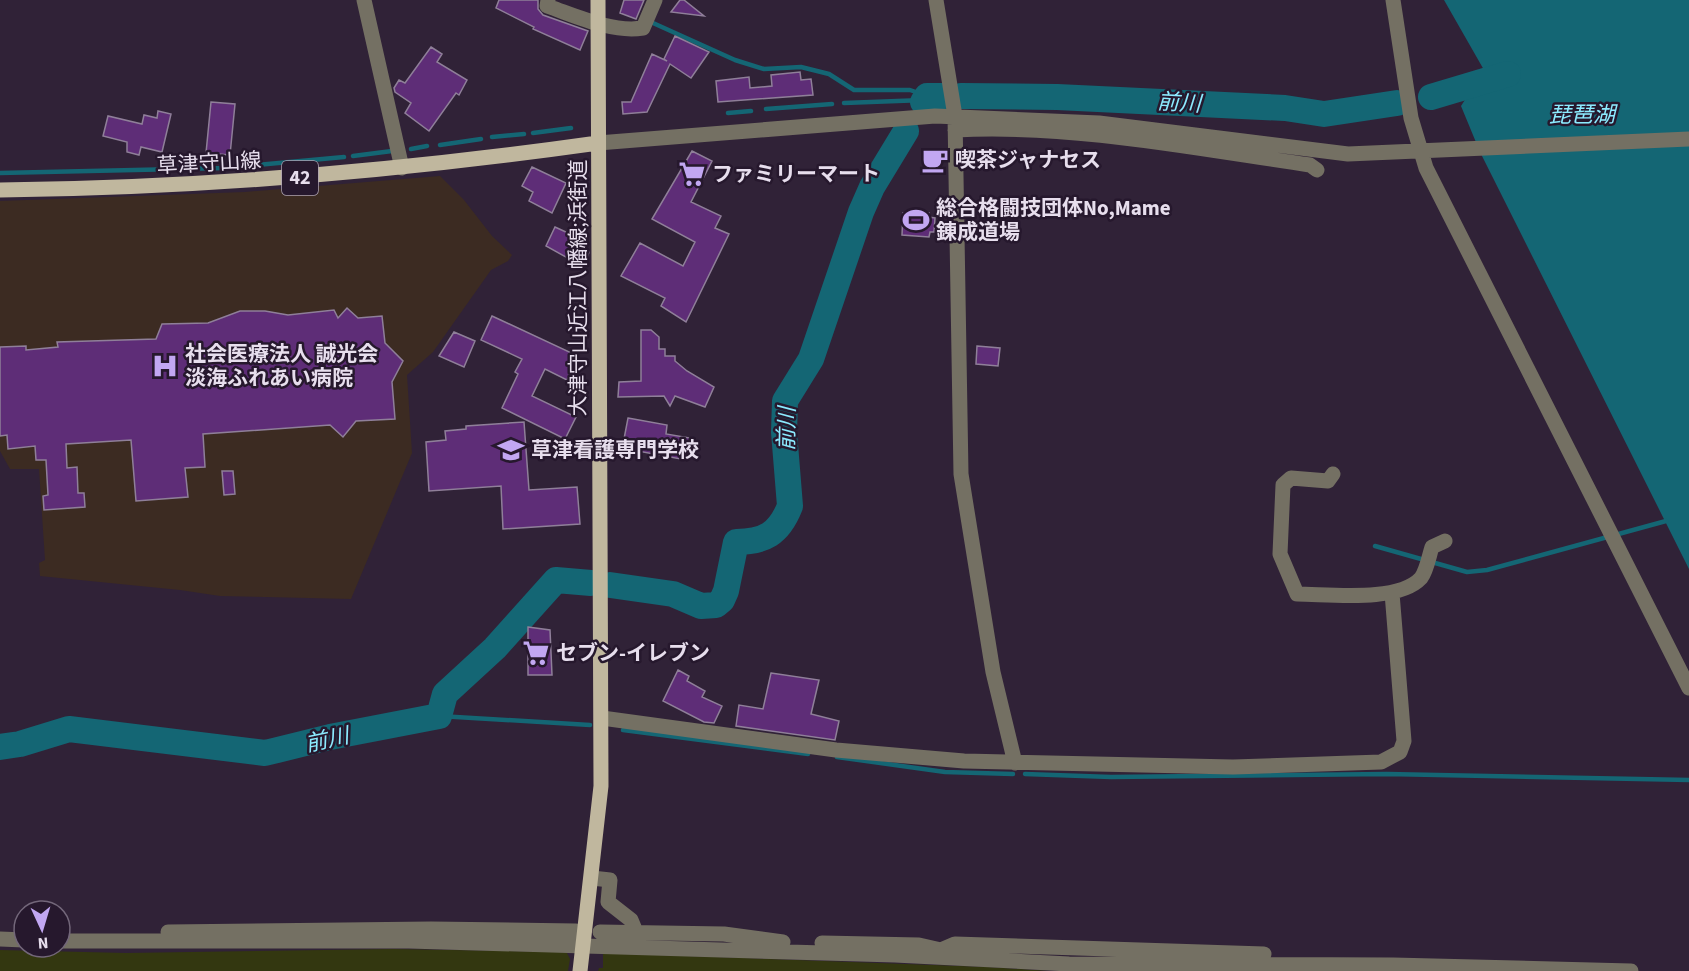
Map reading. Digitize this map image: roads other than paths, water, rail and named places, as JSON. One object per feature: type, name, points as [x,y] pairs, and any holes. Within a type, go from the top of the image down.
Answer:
[{"type":"main road","name":"大津守山近江八幡線;浜街道","points":[[581,968],[601,786],[598,0]]},
{"type":"main road","name":"草津守山線","points":[[0,190],[182,186],[402,168],[598,143]]},
{"type":"street","points":[[364,0],[402,168]]},
{"type":"street","points":[[548,0],[547,6],[598,23],[633,30],[643,28],[655,0]]},
{"type":"street","points":[[936,0],[952,86],[955,117],[961,474],[993,672],[1015,763]]},
{"type":"street","points":[[1393,0],[1406,89],[1419,151],[1689,688]]},
{"type":"street","points":[[598,143],[935,116],[1099,123],[1348,154],[1689,139]]},
{"type":"street","points":[[955,117],[992,128],[1106,136],[1310,165],[1317,170]]},
{"type":"street","points":[[1333,474],[1328,481],[1291,478],[1283,485],[1280,554],[1297,594],[1392,593],[1413,584],[1423,576],[1432,547],[1445,542]]},
{"type":"street","points":[[602,718],[836,750],[964,761],[1233,767],[1381,762],[1391,759],[1400,752],[1404,741],[1392,593]]},
{"type":"street","points":[[592,878],[610,880],[608,902],[631,920],[636,932]]},
{"type":"street","points":[[72,931],[265,937]]},
{"type":"street","points":[[72,941],[576,931]]},
{"type":"street","points":[[600,932],[724,934],[765,941],[919,945],[941,954]]},
{"type":"street","points":[[348,936],[584,946],[941,954],[1069,968],[1393,965],[1631,971]]},
{"type":"street","points":[[941,954],[955,944],[1176,949],[1231,954],[1372,955],[1383,958],[1393,965]]},
{"type":"water","name":"琵琶湖","points":[[1444,0],[1689,0],[1689,569],[1480,152],[1461,106],[1484,70]]},
{"type":"waterway","points":[[653,23],[735,60],[764,69],[801,67],[829,74],[854,90],[910,90],[927,96]]},
{"type":"waterway","name":"前川","points":[[1431,97],[1508,74]]},
{"type":"waterway","name":"前川","points":[[923,102],[927,96],[945,96]]},
{"type":"waterway","name":"前川","points":[[961,96],[1057,97],[1285,108],[1324,114],[1397,103]]},
{"type":"waterway","points":[[844,103],[924,100]]},
{"type":"waterway","points":[[766,109],[832,104]]},
{"type":"waterway","points":[[728,113],[751,111]]},
{"type":"waterway","points":[[533,133],[571,128]]},
{"type":"waterway","name":"前川","points":[[610,585],[673,594],[701,606],[716,605],[722,600],[726,591],[736,542],[762,538],[775,530],[786,516],[790,506],[784,432],[785,401],[811,359],[861,212],[872,187],[906,131]]},
{"type":"waterway","points":[[492,137],[524,134]]},
{"type":"waterway","points":[[440,145],[481,139]]},
{"type":"waterway","points":[[411,149],[427,146]]},
{"type":"waterway","points":[[353,156],[392,151]]},
{"type":"waterway","points":[[0,173],[224,168],[344,157]]},
{"type":"waterway","points":[[1375,546],[1467,572],[1487,570],[1666,521]]},
{"type":"waterway","name":"前川","points":[[0,747],[20,744],[69,729],[265,753],[330,737],[439,716],[445,694],[495,648],[556,580],[591,583]]},
{"type":"waterway","points":[[439,716],[590,725]]},
{"type":"waterway","points":[[623,730],[808,754]]},
{"type":"waterway","points":[[837,757],[945,772],[1013,774]]},
{"type":"waterway","points":[[1025,774],[1111,777],[1387,774],[1689,780]]},
{"type":"place","name":"喫茶ジャナセス","points":[[935,160]]},
{"type":"place","name":"ファミリーマート","points":[[692,174]]},
{"type":"place","name":"総合格闘技団体No,Mame 錬成道場","points":[[916,220]]},
{"type":"place","name":"社会医療法人 誠光会 淡海ふれあい病院","points":[[165,366]]},
{"type":"place","name":"草津看護専門学校","points":[[511,450]]},
{"type":"place","name":"セブン-イレブン","points":[[536,653]]}]
